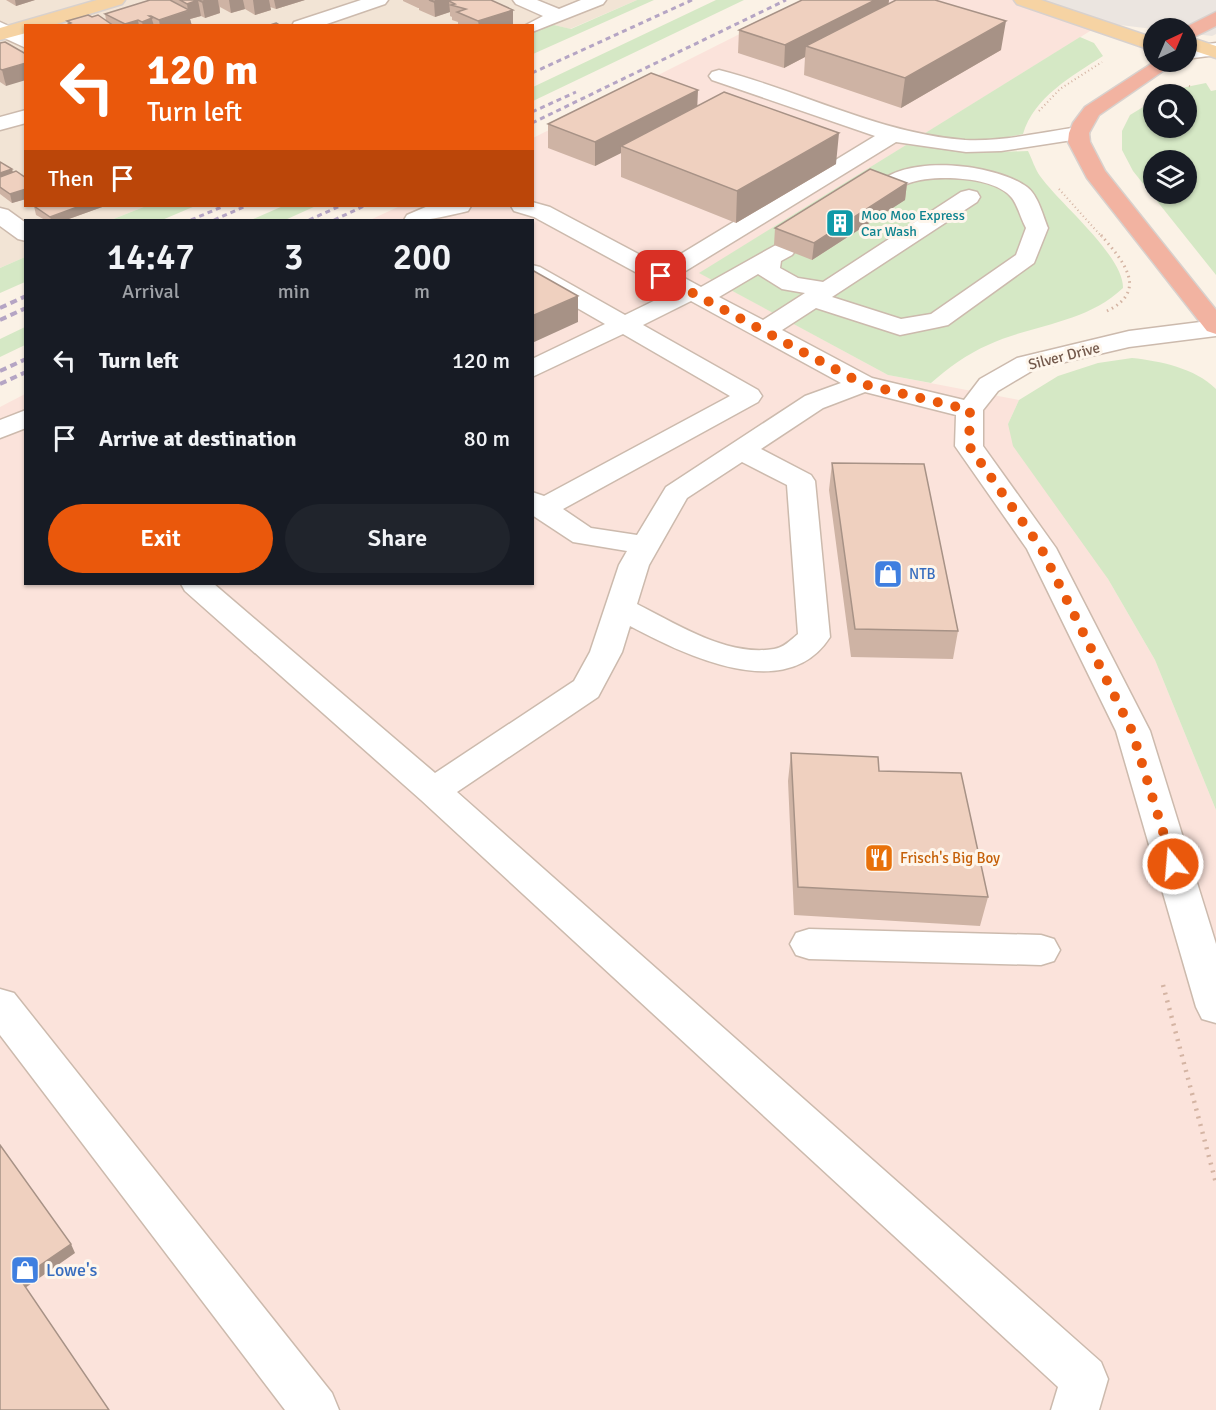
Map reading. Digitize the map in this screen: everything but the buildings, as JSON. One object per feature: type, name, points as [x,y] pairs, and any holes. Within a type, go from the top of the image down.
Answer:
[{"type":"highway","points":[[1197,29],[1216,18]]},
{"type":"highway","points":[[1151,72],[1092,111],[1079,133],[1079,142],[1095,173],[1216,327]]},
{"type":"main road","points":[[30,24],[116,0]]},
{"type":"main road","points":[[1023,0],[1143,41]]},
{"type":"main road","points":[[1062,0],[1143,27]]},
{"type":"main road","points":[[1197,47],[1215,55]]},
{"type":"main road","points":[[1197,55],[1215,55]]},
{"type":"street","points":[[308,24],[379,0]]},
{"type":"street","points":[[522,0],[559,16]]},
{"type":"street","points":[[534,26],[597,0]]},
{"type":"street","points":[[12,29],[24,40]]},
{"type":"street","points":[[719,76],[892,135],[966,146],[1001,145],[1079,133]]},
{"type":"street","points":[[0,124],[24,117]]},
{"type":"street","points":[[661,276],[892,135]]},
{"type":"street","points":[[534,368],[624,324],[696,295],[777,254],[768,271],[791,284],[900,327],[939,320],[1026,258],[1037,228],[1021,193],[994,178],[945,170],[902,178],[883,190]]},
{"type":"street","points":[[764,332],[969,197]]},
{"type":"street","points":[[418,219],[437,210],[454,207]]},
{"type":"street","points":[[525,207],[542,212],[863,384],[970,410],[969,446],[1041,548],[1132,731],[1216,1007]]},
{"type":"street","points":[[0,215],[24,233]]},
{"type":"street","points":[[534,228],[557,220]]},
{"type":"street","points":[[534,273],[749,396],[538,505],[583,536],[646,545]]},
{"type":"street","name":"Silver Drive","points":[[970,410],[988,385],[1026,363],[1129,339],[1216,327]]},
{"type":"street","points":[[433,791],[586,689],[606,652],[634,565],[676,493],[814,402],[863,384]]},
{"type":"street","points":[[620,608],[698,647],[737,658],[776,660],[800,651],[814,637],[812,481],[741,450]]},
{"type":"street","points":[[197,585],[433,791],[1084,1379],[1075,1410]]},
{"type":"street","points":[[809,944],[1041,950]]},
{"type":"street","points":[[0,1005],[315,1410]]},
{"type":"shaded area","points":[[0,0],[637,0],[570,29],[550,24],[534,32],[534,24],[24,24],[24,207],[144,207],[114,219],[24,219],[24,257],[0,268]]},
{"type":"shaded area","points":[[807,0],[1038,0],[1103,23],[700,273],[888,375],[1019,400],[1008,424],[1108,579],[1155,660],[1216,810],[1216,1410],[0,1410],[0,407],[24,395],[24,585],[534,585],[534,219],[372,219],[398,207],[534,207],[534,137]]},
{"type":"shaded area","points":[[1038,0],[1216,0],[1216,34],[1212,36],[1197,34],[1197,18],[1143,18],[1143,28],[1103,23]]},
{"type":"green space","points":[[637,0],[654,0],[534,54],[534,31],[550,24],[571,29]]},
{"type":"green space","points":[[716,0],[744,0],[534,101],[534,87]]},
{"type":"green space","points":[[1080,37],[1094,43],[1103,56],[1045,98],[1028,121],[1023,134],[983,142],[922,135]]},
{"type":"green space","points":[[1206,83],[1211,91],[1216,90],[1216,275],[1159,204],[1197,204],[1197,150],[1143,150],[1143,184],[1133,171],[1122,150],[1122,131],[1130,115],[1143,107],[1143,138],[1197,138],[1197,85]]},
{"type":"green space","points":[[906,145],[999,152],[1028,151],[1040,176],[1049,188],[1113,261],[1121,275],[1123,288],[1092,309],[1005,338],[980,349],[958,362],[931,383],[888,375],[699,273]]},
{"type":"green space","points":[[144,207],[193,207],[164,219],[114,219]]},
{"type":"green space","points":[[281,207],[314,207],[287,219],[253,219]]},
{"type":"green space","points":[[24,257],[24,282],[0,293],[0,268]]},
{"type":"green space","points":[[24,327],[24,345],[0,357],[0,339]]},
{"type":"green space","points":[[1132,358],[1154,361],[1188,371],[1216,389],[1216,810],[1155,660],[1108,579],[1013,446],[1008,424],[1019,400],[1058,376],[1098,363]]},
{"type":"railway","points":[[534,72],[692,0]]},
{"type":"railway","points":[[534,122],[786,0]]},
{"type":"railway","points":[[534,111],[576,92]]},
{"type":"railway","points":[[193,219],[222,207]]},
{"type":"railway","points":[[216,219],[244,207]]},
{"type":"railway","points":[[311,219],[338,207]]},
{"type":"railway","points":[[336,219],[362,207]]},
{"type":"railway","points":[[0,308],[24,297]]},
{"type":"railway","points":[[0,320],[24,309]]},
{"type":"railway","points":[[0,371],[24,360]]},
{"type":"railway","points":[[0,384],[24,373]]},
{"type":"place","name":"Moo Moo Express Car Wash","points":[[840,223]]},
{"type":"place","name":"NTB","points":[[888,574]]},
{"type":"place","name":"Frisch's Big Boy","points":[[879,858]]},
{"type":"place","name":"Lowe's","points":[[25,1270]]},
{"type":"route","points":[[661,276],[863,384],[970,410],[969,446],[1041,548],[1132,731],[1173,864]]}]
